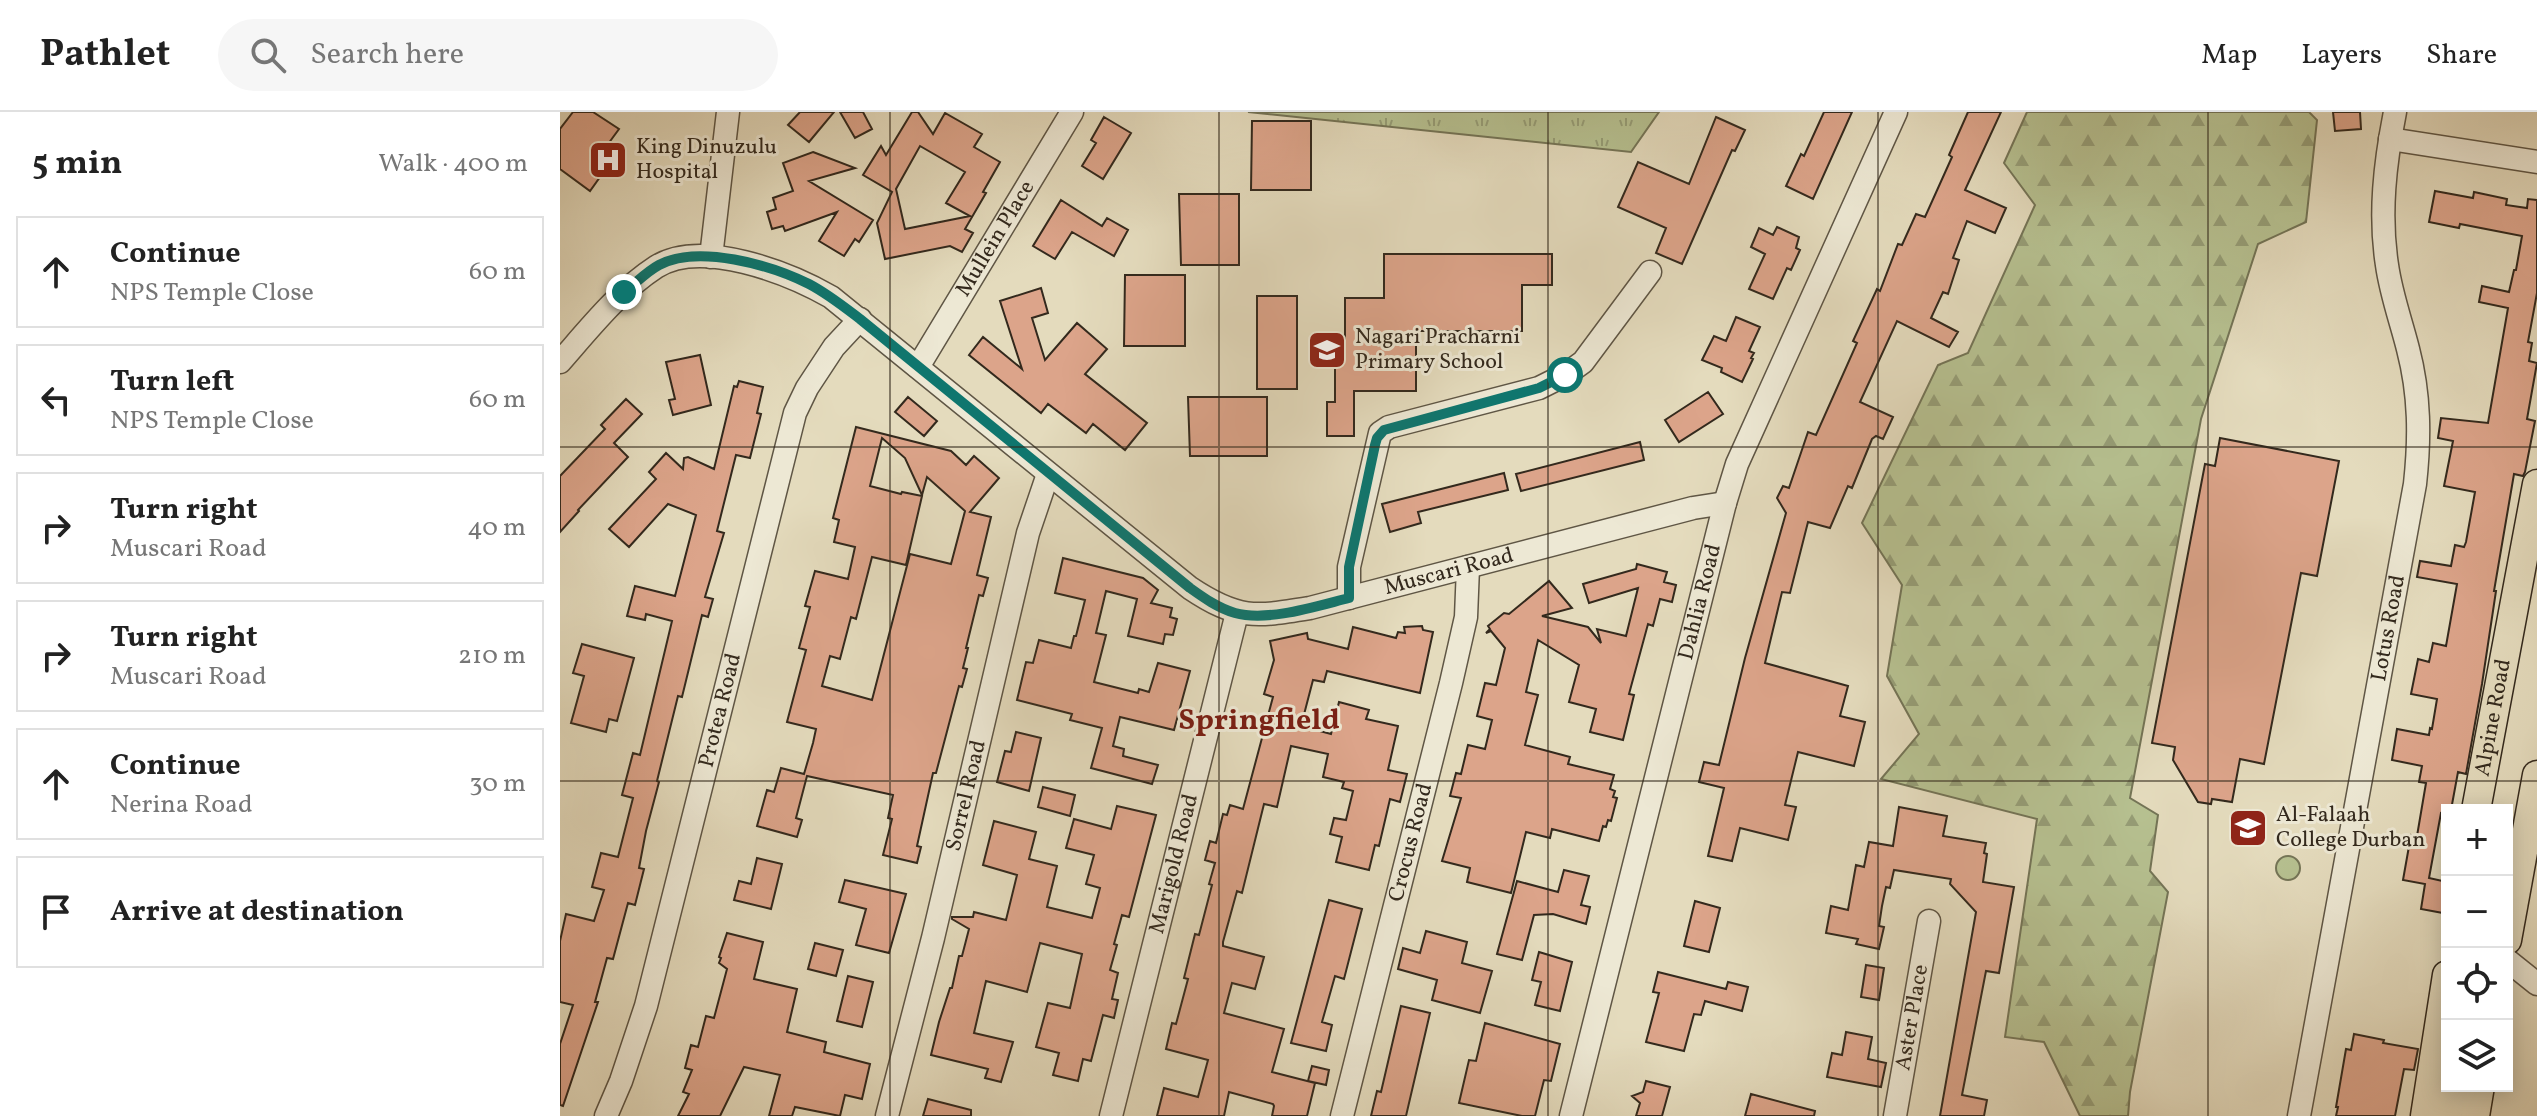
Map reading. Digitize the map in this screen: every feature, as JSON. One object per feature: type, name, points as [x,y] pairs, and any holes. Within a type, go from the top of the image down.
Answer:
[{"type":"main road","name":"Alpine Road","points":[[2477,804],[2537,484]]},
{"type":"main road","points":[[2513,907],[2537,775]]},
{"type":"main road","points":[[2425,1116],[2441,1013]]},
{"type":"main road","points":[[2446,1116],[2456,1092]]},
{"type":"main road","points":[[2475,1116],[2479,1092]]},
{"type":"street","points":[[711,257],[728,112]]},
{"type":"street","name":"Mullein Place","points":[[918,367],[1072,112]]},
{"type":"street","name":"Dahlia Road","points":[[1571,1116],[1737,464],[1896,112]]},
{"type":"street","name":"Lotus Road","points":[[2299,1116],[2415,484],[2419,408],[2409,350],[2393,300],[2386,261],[2382,206],[2395,112]]},
{"type":"street","points":[[2390,139],[2537,162]]},
{"type":"street","name":"Muscari Road","points":[[560,362],[624,292],[657,266],[684,258],[711,257],[746,263],[805,282],[860,319],[1190,588],[1213,603],[1237,613],[1286,612],[1349,598],[1693,508],[1725,503]]},
{"type":"street","points":[[1349,598],[1349,567],[1380,433],[1389,427],[1539,388],[1565,375],[1583,362],[1650,272]]},
{"type":"street","name":"Protea Road","points":[[606,1116],[646,1006],[795,413],[834,347],[860,319]]},
{"type":"street","name":"Sorrel Road","points":[[887,1116],[933,938],[1028,533],[1048,474]]},
{"type":"street","name":"Crocus Road","points":[[1342,1116],[1451,683],[1466,617],[1468,567]]},
{"type":"street","name":"Marigold Road","points":[[1111,1116],[1237,613]]},
{"type":"street","name":"Aster Place","points":[[1895,1116],[1929,921]]},
{"type":"street","points":[[2513,965],[2537,984]]},
{"type":"green space","points":[[1248,112],[1659,112],[1631,152]]},
{"type":"green space","points":[[2027,112],[2309,112],[2317,120],[2306,222],[2258,244],[2201,419],[2130,798],[2158,815],[2150,871],[2168,892],[2128,1116],[2080,1116],[2044,1042],[2005,1037],[2037,819],[1881,779],[1919,734],[1887,676],[1902,585],[1862,523],[1938,365],[1968,353],[2035,205],[2004,163]]},
{"type":"green space","points":[[2288,856],[2296,860],[2300,868],[2296,876],[2288,880],[2280,876],[2276,868],[2280,860]]},
{"type":"building","points":[[573,112],[593,112],[619,129],[600,155],[610,163],[590,191],[560,169],[560,129]]},
{"type":"building","points":[[800,112],[834,112],[809,142],[788,125]]},
{"type":"building","points":[[840,112],[863,112],[872,129],[855,138]]},
{"type":"building","points":[[912,112],[918,112],[933,134],[945,113],[982,134],[974,147],[1000,162],[965,229],[973,233],[962,252],[950,246],[885,259],[877,223],[892,192],[863,175],[881,146],[886,155]],"holes":[[[920,146],[965,172],[946,203],[970,216],[905,229],[896,189]]]},
{"type":"building","points":[[1824,112],[1852,112],[1813,199],[1786,186]]},
{"type":"building","points":[[1968,112],[2001,112],[1965,190],[2006,208],[1995,233],[1967,221],[1953,258],[1959,260],[1948,294],[1943,292],[1931,318],[1958,332],[1949,347],[1897,321],[1860,402],[1893,417],[1883,439],[1876,436],[1872,439],[1852,488],[1848,486],[1830,528],[1808,522],[1790,593],[1782,592],[1765,663],[1848,686],[1840,716],[1865,722],[1854,766],[1798,752],[1785,805],[1796,807],[1788,840],[1740,828],[1732,861],[1708,856],[1724,788],[1699,782],[1704,762],[1719,765],[1786,513],[1777,498],[1783,486],[1789,488],[1808,432],[1816,435],[1857,343],[1853,341],[1877,289],[1880,291],[1898,244],[1902,245],[1916,214],[1925,217]]},
{"type":"building","points":[[2333,112],[2360,112],[2361,129],[2335,131]]},
{"type":"building","points":[[1104,117],[1131,133],[1103,179],[1082,166],[1096,143],[1091,140]]},
{"type":"building","points":[[1716,117],[1745,130],[1735,151],[1732,150],[1682,264],[1656,253],[1666,228],[1618,207],[1638,162],[1689,184]]},
{"type":"building","points":[[1252,121],[1311,121],[1311,190],[1251,190]]},
{"type":"building","points":[[813,152],[855,168],[809,181],[873,220],[859,242],[855,239],[844,256],[819,241],[837,212],[785,231],[783,226],[772,229],[767,212],[776,209],[773,198],[793,191],[783,163]]},
{"type":"building","points":[[2435,191],[2473,198],[2474,192],[2507,199],[2506,205],[2527,208],[2528,199],[2537,200],[2537,293],[2528,342],[2532,343],[2529,361],[2537,363],[2527,419],[2535,421],[2525,472],[2523,476],[2514,474],[2466,774],[2458,772],[2452,804],[2441,804],[2429,878],[2441,881],[2441,913],[2421,909],[2425,884],[2403,880],[2411,835],[2417,836],[2426,783],[2419,782],[2422,766],[2392,760],[2397,729],[2429,735],[2432,729],[2437,699],[2411,694],[2418,659],[2429,662],[2433,643],[2446,646],[2457,584],[2417,577],[2420,561],[2451,566],[2455,545],[2464,547],[2466,542],[2475,492],[2444,486],[2453,441],[2438,438],[2441,418],[2488,423],[2508,308],[2479,302],[2482,286],[2509,292],[2522,236],[2460,224],[2459,228],[2429,222]]},
{"type":"building","points":[[1179,194],[1239,194],[1239,265],[1181,265]]},
{"type":"building","points":[[1061,200],[1102,226],[1107,218],[1128,230],[1114,256],[1072,232],[1055,259],[1033,246]]},
{"type":"building","points":[[1777,227],[1799,237],[1796,248],[1800,250],[1791,270],[1787,268],[1773,299],[1749,289],[1765,254],[1751,247],[1759,228],[1773,235]]},
{"type":"building","points":[[1384,254],[1552,254],[1552,285],[1522,285],[1522,331],[1416,331],[1416,391],[1354,391],[1354,436],[1327,436],[1327,402],[1335,402],[1335,353],[1345,353],[1345,298],[1384,298]]},
{"type":"building","points":[[1125,275],[1185,275],[1185,346],[1124,346]]},
{"type":"building","points":[[1041,288],[1048,313],[1032,318],[1045,360],[1077,323],[1107,349],[1085,374],[1147,423],[1125,450],[1093,424],[1086,433],[1048,404],[1041,413],[969,355],[983,337],[1022,369],[1000,301]]},
{"type":"building","points":[[1257,296],[1297,296],[1297,389],[1257,389]]},
{"type":"building","points":[[1736,317],[1760,327],[1749,351],[1754,353],[1753,359],[1742,382],[1721,372],[1722,368],[1702,360],[1714,336],[1726,341]]},
{"type":"building","points":[[700,355],[711,405],[673,415],[669,400],[675,399],[666,362]]},
{"type":"building","points":[[739,381],[763,387],[757,413],[761,414],[750,458],[736,455],[717,531],[724,533],[705,597],[713,599],[708,617],[702,615],[682,697],[678,696],[646,831],[639,868],[644,869],[635,905],[628,903],[613,959],[607,958],[595,1002],[598,1002],[563,1106],[560,1105],[560,1044],[573,1005],[560,1002],[560,941],[566,914],[594,921],[604,890],[592,887],[601,853],[618,857],[633,798],[622,795],[633,753],[640,755],[672,621],[646,614],[645,620],[627,616],[635,586],[675,596],[696,515],[668,504],[629,547],[609,529],[656,479],[649,472],[666,453],[683,469],[684,458],[688,457],[714,469],[734,386],[737,387]]},
{"type":"building","points":[[1708,392],[1723,414],[1679,442],[1665,420]]},
{"type":"building","points":[[908,397],[937,421],[924,436],[895,412]]},
{"type":"building","points":[[1188,397],[1267,397],[1267,456],[1190,456]]},
{"type":"building","points":[[626,399],[642,414],[614,443],[628,457],[560,532],[560,476],[605,429],[601,425]]},
{"type":"building","points":[[856,427],[951,451],[966,465],[974,456],[999,478],[970,512],[991,517],[977,575],[988,578],[983,596],[979,595],[966,648],[963,668],[967,669],[962,687],[959,686],[936,773],[933,773],[917,846],[921,847],[917,863],[883,855],[892,819],[888,818],[893,795],[807,776],[796,818],[802,820],[797,837],[757,826],[767,790],[774,792],[781,768],[804,774],[813,743],[816,729],[787,722],[806,650],[799,648],[810,607],[805,606],[815,571],[848,579],[855,547],[834,542],[839,520],[833,518]],"holes":[[[882,438],[905,458],[922,495],[927,477],[965,511],[951,564],[910,554],[872,700],[822,686],[830,656],[840,659],[851,617],[856,619],[872,557],[906,565],[922,496],[870,486]]]},
{"type":"building","points":[[2220,438],[2339,461],[2317,576],[2301,573],[2264,764],[2240,759],[2232,802],[2212,799],[2211,804],[2198,802],[2173,760],[2175,747],[2152,743],[2205,464],[2215,466]]},
{"type":"building","points":[[1640,442],[1644,460],[1521,491],[1516,474]]},
{"type":"building","points":[[1504,473],[1508,490],[1418,512],[1421,523],[1390,532],[1382,504]]},
{"type":"building","points":[[1063,558],[1143,578],[1158,590],[1151,603],[1172,608],[1170,617],[1177,619],[1173,635],[1165,634],[1163,644],[1128,636],[1137,599],[1106,591],[1096,633],[1106,635],[1094,682],[1138,693],[1139,689],[1149,692],[1158,663],[1190,671],[1174,730],[1120,717],[1113,746],[1124,749],[1123,756],[1158,765],[1152,784],[1091,768],[1102,728],[1070,720],[1072,714],[1017,700],[1026,662],[1033,663],[1039,640],[1071,648],[1076,636],[1085,600],[1055,593]]},
{"type":"building","points":[[1637,564],[1667,572],[1664,582],[1676,585],[1672,602],[1660,599],[1653,626],[1648,624],[1629,694],[1634,695],[1623,740],[1590,732],[1596,709],[1569,702],[1579,665],[1538,640],[1526,692],[1538,695],[1525,745],[1570,757],[1568,764],[1614,775],[1610,789],[1615,791],[1613,797],[1617,798],[1611,821],[1608,820],[1606,827],[1603,826],[1599,841],[1552,829],[1550,838],[1526,832],[1511,893],[1467,882],[1470,868],[1442,861],[1461,798],[1450,796],[1456,773],[1461,774],[1468,745],[1485,749],[1492,720],[1477,716],[1485,683],[1496,685],[1505,648],[1491,631],[1486,633],[1490,629],[1488,626],[1504,613],[1509,614],[1549,581],[1572,608],[1542,616],[1588,627],[1601,643],[1597,629],[1626,636],[1638,588],[1589,603],[1583,584],[1636,569]]},
{"type":"building","points":[[1422,626],[1423,630],[1433,632],[1420,693],[1327,671],[1324,682],[1313,680],[1301,726],[1331,734],[1339,702],[1369,710],[1366,719],[1398,726],[1388,770],[1407,774],[1400,802],[1390,799],[1379,846],[1375,845],[1369,870],[1336,862],[1342,837],[1330,834],[1334,818],[1346,820],[1353,791],[1342,788],[1344,782],[1323,777],[1328,754],[1291,746],[1277,807],[1264,804],[1242,893],[1237,891],[1223,942],[1223,946],[1264,957],[1255,989],[1232,983],[1224,1013],[1284,1029],[1272,1072],[1315,1083],[1307,1116],[1272,1116],[1273,1104],[1229,1092],[1224,1116],[1157,1116],[1164,1088],[1198,1097],[1208,1060],[1166,1049],[1188,979],[1184,978],[1195,934],[1199,935],[1212,885],[1209,884],[1215,863],[1205,860],[1210,841],[1216,843],[1223,814],[1227,815],[1230,805],[1243,809],[1273,697],[1264,694],[1274,660],[1270,641],[1307,633],[1308,639],[1348,649],[1353,627],[1396,638],[1398,632],[1405,633],[1404,627]]},
{"type":"building","points":[[582,644],[634,658],[617,721],[609,719],[606,732],[571,723],[584,676],[573,673]]},
{"type":"building","points":[[1016,732],[1041,738],[1029,791],[997,782],[1005,751],[1011,752]]},
{"type":"building","points":[[1043,787],[1075,795],[1070,816],[1038,807]]},
{"type":"building","points":[[1117,806],[1156,815],[1129,917],[1122,915],[1114,944],[1117,945],[1110,970],[1118,973],[1112,999],[1118,1000],[1114,1018],[1103,1015],[1091,1061],[1083,1059],[1078,1081],[1053,1075],[1059,1053],[1036,1047],[1048,1003],[1070,1008],[1082,954],[1040,943],[1027,992],[986,981],[974,1033],[1013,1042],[1001,1082],[985,1078],[988,1069],[931,1055],[969,929],[952,917],[973,917],[974,912],[1006,920],[1017,875],[983,865],[994,821],[1036,832],[1029,859],[1057,866],[1047,907],[1092,918],[1100,888],[1086,884],[1094,855],[1066,848],[1074,819],[1111,829]]},
{"type":"building","points":[[1899,807],[1947,816],[1943,836],[1986,843],[1983,882],[2014,887],[1999,973],[1986,971],[1962,1095],[1987,1100],[1984,1116],[1940,1116],[1976,912],[1950,884],[1951,879],[1894,870],[1882,906],[1879,926],[1884,927],[1879,949],[1856,944],[1858,939],[1826,933],[1831,906],[1848,910],[1856,865],[1864,867],[1869,842],[1893,846]]},
{"type":"building","points":[[757,858],[782,864],[771,909],[734,900],[739,881],[751,884]]},
{"type":"building","points":[[1564,870],[1589,876],[1581,905],[1590,907],[1586,924],[1553,914],[1534,915],[1522,960],[1497,954],[1517,881],[1558,892]]},
{"type":"building","points":[[845,880],[906,894],[889,953],[856,945],[866,909],[839,902]]},
{"type":"building","points":[[1329,900],[1362,909],[1344,979],[1335,976],[1322,1022],[1332,1025],[1326,1051],[1291,1043]]},
{"type":"building","points":[[1695,901],[1720,908],[1709,952],[1684,946]]},
{"type":"building","points":[[1426,931],[1467,942],[1462,963],[1492,971],[1480,1013],[1432,1000],[1437,980],[1398,969],[1403,948],[1420,953]]},
{"type":"building","points":[[727,933],[763,942],[754,979],[797,989],[787,1032],[826,1042],[824,1052],[870,1064],[862,1099],[845,1095],[840,1116],[795,1107],[792,1116],[769,1116],[780,1075],[744,1067],[720,1116],[678,1116],[689,1094],[683,1092],[692,1070],[685,1068],[691,1045],[698,1047],[706,1016],[714,1018],[727,969],[719,963],[719,957]]},
{"type":"building","points":[[815,943],[843,950],[836,976],[808,969]]},
{"type":"building","points":[[1539,952],[1572,962],[1560,1011],[1535,1005],[1541,982],[1532,980]]},
{"type":"building","points":[[1866,965],[1884,968],[1879,1000],[1861,997]]},
{"type":"building","points":[[1658,972],[1726,989],[1728,982],[1748,987],[1742,1011],[1705,1001],[1701,1015],[1694,1014],[1684,1051],[1646,1042],[1659,993],[1653,992]]},
{"type":"building","points":[[848,976],[873,982],[862,1027],[837,1021]]},
{"type":"building","points":[[1401,1006],[1430,1013],[1406,1116],[1371,1116],[1377,1091],[1381,1092]]},
{"type":"building","points":[[1485,1023],[1560,1044],[1551,1081],[1544,1080],[1535,1116],[1459,1103],[1469,1060],[1476,1061]]},
{"type":"building","points":[[1846,1032],[1872,1037],[1868,1059],[1886,1063],[1881,1087],[1827,1077],[1832,1053],[1842,1055]]},
{"type":"building","points":[[2354,1034],[2418,1049],[2414,1070],[2404,1069],[2395,1116],[2336,1116],[2346,1049],[2351,1050]]},
{"type":"building","points":[[1312,1066],[1329,1070],[1326,1085],[1308,1081]]},
{"type":"building","points":[[1646,1081],[1670,1087],[1662,1116],[1636,1116],[1640,1103],[1632,1096],[1643,1092]]},
{"type":"building","points":[[1751,1094],[1815,1111],[1814,1116],[1745,1116]]},
{"type":"building","points":[[928,1099],[971,1110],[971,1116],[923,1116]]},
{"type":"place","name":"King Dinuzulu Hospital","points":[[608,160]]},
{"type":"place","name":"Nagari Pracharni Primary School","points":[[1327,350]]},
{"type":"place","name":"Al-Falaah College Durban","points":[[2248,828]]},
{"type":"district","name":"Springfield","points":[[1259,721]]},
{"type":"route","points":[[624,292],[657,266],[672,260],[696,257],[733,260],[805,282],[860,319],[1190,588],[1213,603],[1237,613],[1286,612],[1349,598],[1349,567],[1375,445],[1384,430],[1539,388],[1565,375]]}]
